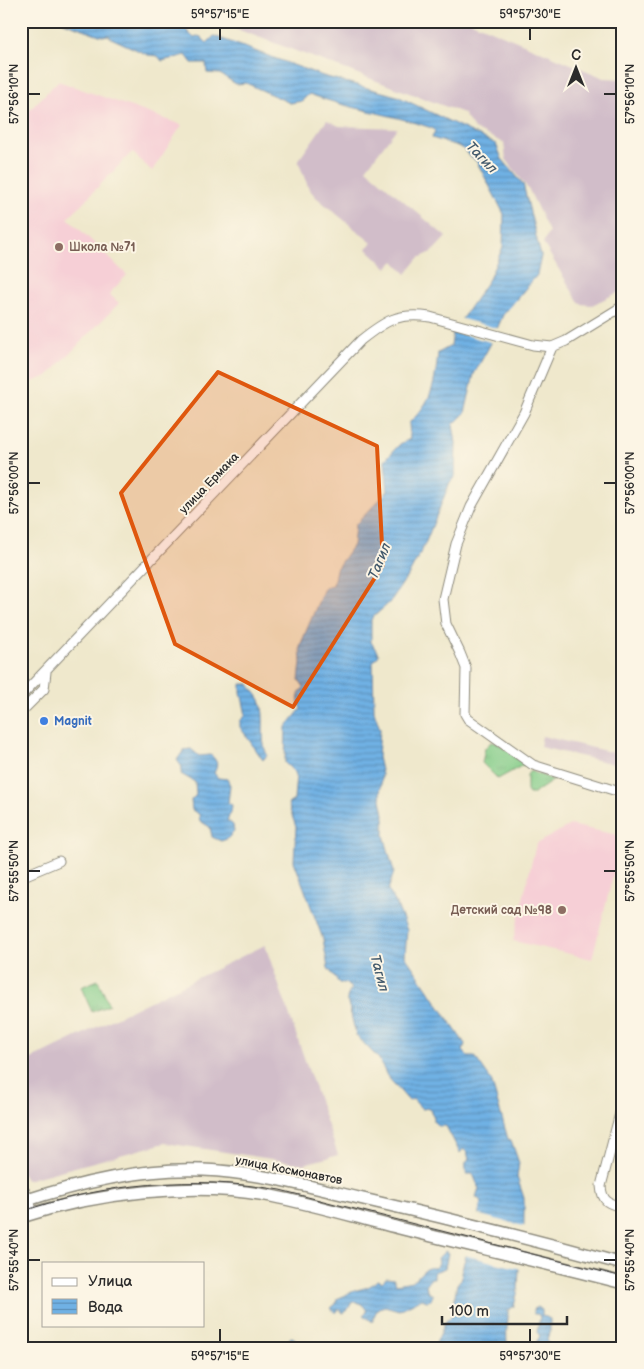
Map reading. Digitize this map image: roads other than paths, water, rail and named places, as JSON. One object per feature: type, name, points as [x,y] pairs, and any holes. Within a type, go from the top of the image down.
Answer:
[{"type":"main road","name":"улица Космонавтов","points":[[25,1201],[97,1181],[151,1172],[202,1170],[239,1173],[270,1178],[405,1209],[623,1264]]},
{"type":"main road","points":[[21,1217],[100,1197],[201,1189],[270,1196],[623,1283]]},
{"type":"street","points":[[623,306],[566,341],[552,347],[524,413],[470,507],[456,544],[443,599],[446,624],[466,668],[465,714],[468,719],[532,765],[623,793]]},
{"type":"street","name":"улица Ермака","points":[[21,696],[46,672],[361,340],[379,326],[398,317],[414,315],[430,317],[521,342],[552,347]]},
{"type":"street","points":[[21,709],[24,709],[44,689],[46,672]]},
{"type":"street","points":[[21,877],[59,861]]},
{"type":"street","points":[[623,1102],[601,1186],[601,1195],[613,1205],[623,1207]]},
{"type":"street","points":[[21,1184],[25,1201],[33,1213]]},
{"type":"water","name":"Тагил","points":[[61,21],[174,21],[179,23],[194,38],[197,36],[201,37],[207,43],[214,36],[323,76],[397,96],[496,144],[502,159],[523,184],[541,256],[537,275],[503,315],[490,345],[474,374],[465,413],[453,425],[456,443],[455,477],[450,482],[425,544],[410,572],[390,602],[371,619],[371,642],[379,655],[373,662],[374,711],[380,729],[378,757],[382,775],[380,794],[384,815],[384,835],[394,872],[388,890],[396,903],[407,930],[405,956],[465,1044],[463,1050],[468,1057],[475,1057],[491,1080],[508,1139],[511,1140],[519,1163],[517,1177],[524,1198],[524,1225],[518,1290],[514,1306],[508,1310],[508,1348],[434,1348],[446,1321],[451,1317],[457,1284],[462,1278],[461,1272],[479,1213],[481,1201],[476,1197],[479,1188],[473,1174],[467,1174],[465,1165],[469,1159],[467,1152],[463,1149],[460,1153],[446,1126],[439,1126],[434,1122],[434,1117],[429,1108],[422,1109],[413,1099],[409,1101],[387,1076],[379,1059],[356,1035],[347,998],[351,988],[345,983],[339,983],[328,968],[323,939],[294,861],[296,827],[288,804],[294,800],[296,774],[285,763],[286,727],[301,709],[298,697],[304,687],[299,680],[300,646],[324,588],[333,585],[336,569],[353,545],[355,525],[388,491],[385,460],[400,444],[410,439],[409,423],[428,399],[434,383],[438,353],[451,346],[453,332],[489,279],[503,247],[504,214],[477,162],[461,147],[432,138],[435,131],[432,128],[339,104],[309,94],[302,101],[290,103],[246,83],[236,84],[220,74],[207,73],[206,63],[192,63],[186,55],[162,61],[158,56],[148,55],[111,38],[109,35],[102,36]]},
{"type":"water","points":[[241,684],[249,684],[259,698],[262,707],[264,742],[267,755],[263,760],[240,727],[240,721],[246,715]]},
{"type":"water","points":[[191,749],[199,756],[211,755],[217,764],[214,773],[218,778],[227,779],[230,785],[228,803],[232,805],[227,820],[233,825],[234,832],[227,839],[221,841],[212,837],[210,827],[200,821],[199,814],[192,810],[191,800],[196,795],[195,782],[181,774],[182,767],[177,760],[184,750]]},
{"type":"water","points":[[445,1251],[448,1253],[445,1268],[434,1272],[434,1278],[431,1278],[426,1285],[427,1291],[433,1295],[431,1300],[421,1299],[399,1310],[385,1306],[378,1308],[373,1322],[363,1315],[367,1311],[359,1303],[352,1302],[347,1311],[343,1313],[339,1308],[337,1312],[334,1312],[331,1308],[336,1304],[337,1299],[356,1290],[368,1287],[377,1280],[382,1282],[386,1278],[394,1279],[396,1284],[412,1281],[427,1268],[435,1268],[439,1263],[438,1258]]},
{"type":"water","points":[[538,1307],[542,1310],[542,1315],[550,1319],[550,1333],[547,1338],[548,1344],[545,1348],[537,1346],[540,1336],[537,1332],[540,1317],[538,1314],[534,1314],[533,1309]]},
{"type":"water","points":[[291,1337],[297,1341],[298,1346],[301,1348],[281,1348]]},
{"type":"tram line","points":[[21,1212],[84,1194],[149,1184],[215,1183],[248,1185],[280,1190],[623,1277]]},
{"type":"place","name":"Школа №71","points":[[59,247]]},
{"type":"place","name":"Magnit","points":[[44,721]]},
{"type":"place","name":"Детский сад №98","points":[[562,910]]}]
